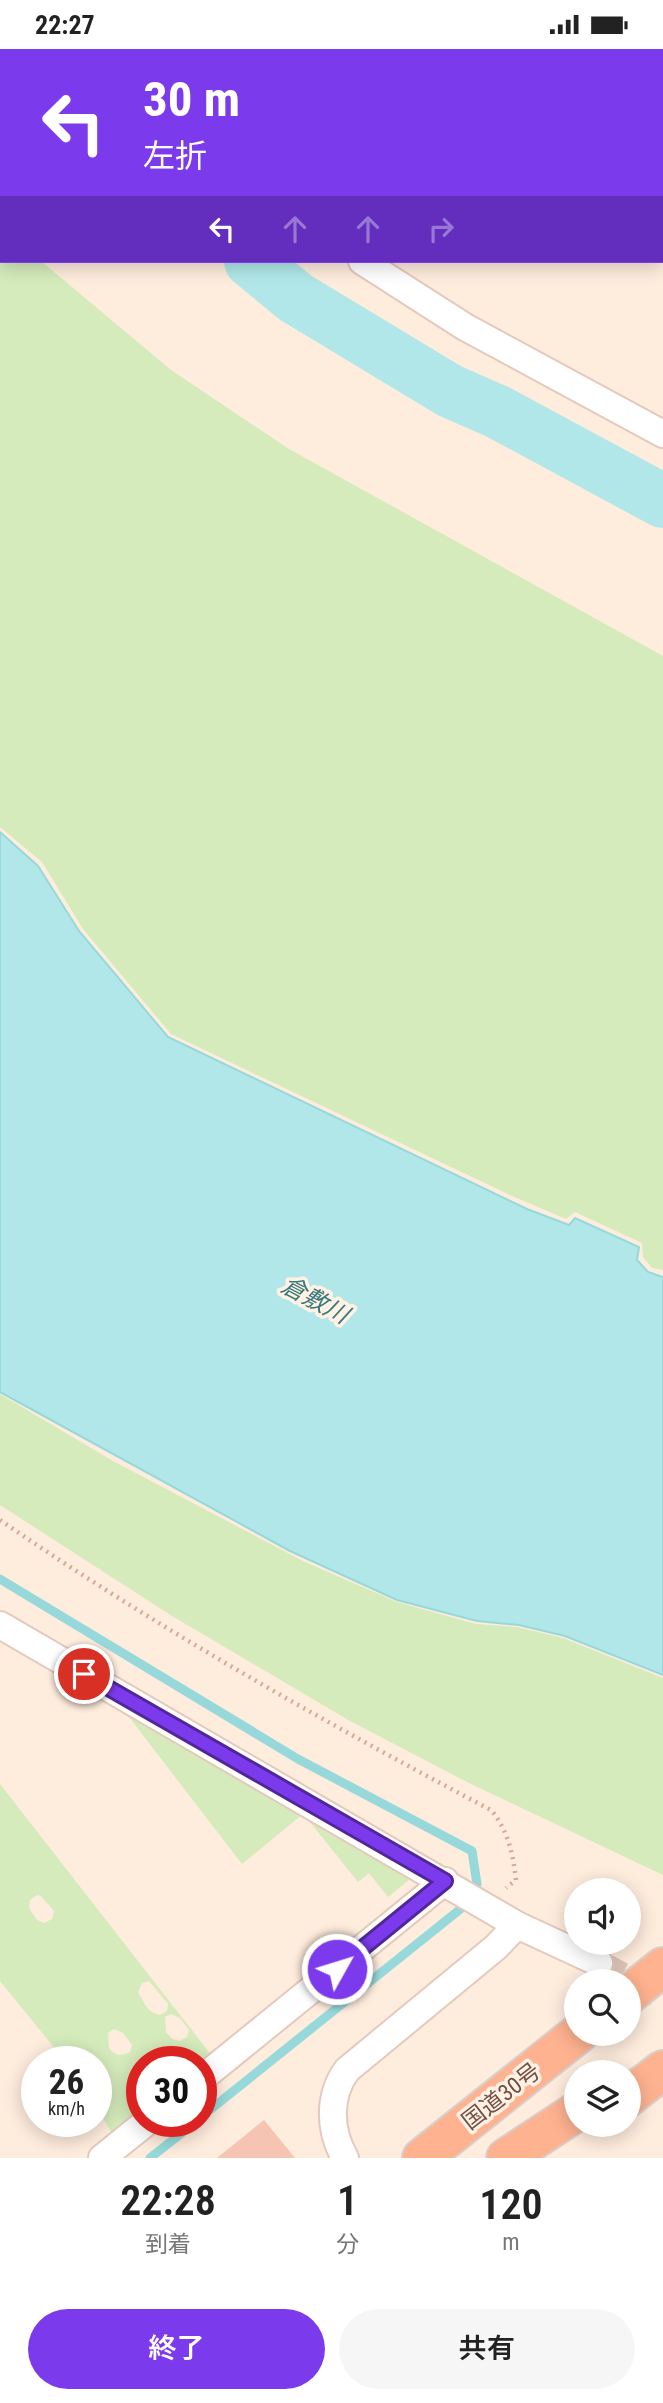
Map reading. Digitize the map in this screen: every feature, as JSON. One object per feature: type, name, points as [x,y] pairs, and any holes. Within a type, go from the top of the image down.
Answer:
[{"type":"highway","points":[[641,1985],[663,1967]]},
{"type":"highway","name":"国道30号","points":[[422,2158],[564,2045]]},
{"type":"highway","points":[[641,2071],[663,2059]]},
{"type":"highway","points":[[641,2087],[663,2070]]},
{"type":"highway","points":[[506,2158],[564,2120]]},
{"type":"highway","points":[[549,2158],[577,2137]]},
{"type":"street","points":[[365,263],[465,327],[663,434]]},
{"type":"street","points":[[0,1625],[517,1925],[599,1963]]},
{"type":"street","points":[[217,2068],[469,1895]]},
{"type":"street","points":[[345,2158],[333,2129],[337,2083],[347,2070],[496,1947],[517,1925]]},
{"type":"street","points":[[102,2158],[128,2137]]},
{"type":"path","points":[[0,1520],[186,1641],[318,1717],[491,1810],[503,1825],[516,1880],[469,1895]]},
{"type":"green space","points":[[0,263],[43,263],[171,370],[289,449],[663,656],[663,1270],[652,1268],[643,1257],[642,1243],[575,1212],[566,1219],[512,1196],[171,1034],[83,929],[42,862],[0,827]]},
{"type":"green space","points":[[0,1394],[113,1461],[303,1561],[397,1602],[476,1624],[517,1627],[563,1638],[663,1678],[663,1875],[467,1782],[350,1721],[172,1616],[0,1505]]},
{"type":"green space","points":[[122,1708],[303,1814],[242,1864]]},
{"type":"green space","points":[[0,1784],[204,2046],[132,2046],[123,2033],[114,2029],[108,2033],[109,2046],[53,2046],[0,1981]],"holes":[[[37,1895],[54,1911],[52,1919],[44,1923],[37,1920],[29,1908],[30,1900]],[[149,1981],[168,2004],[167,2011],[160,2015],[149,2009],[138,1992],[142,1983]],[[171,2014],[180,2018],[189,2030],[187,2037],[180,2041],[172,2039],[166,2032],[165,2017]]]},
{"type":"green space","points":[[306,1817],[410,1879],[388,1897],[369,1873],[358,1882]]},
{"type":"green space","points":[[112,2051],[118,2055],[126,2053],[126,2126],[114,2135]]},
{"type":"water","name":"倉敷川","points":[[0,832],[38,866],[79,931],[168,1037],[527,1209],[569,1225],[575,1218],[639,1247],[637,1260],[648,1272],[663,1277],[663,1675],[565,1636],[519,1625],[477,1621],[397,1600],[290,1551],[0,1392]]},
{"type":"building","points":[[264,2120],[295,2158],[217,2158]]},
{"type":"waterway","points":[[253,263],[296,298],[450,391],[498,412],[663,501]]},
{"type":"waterway","points":[[0,1579],[298,1759],[472,1851],[477,1884],[463,1907],[217,2104]]},
{"type":"waterway","points":[[150,2158],[177,2137]]},
{"type":"tunnel","points":[[599,1963],[663,1997]]},
{"type":"route","points":[[84,1674],[445,1881],[337,1969]]}]
